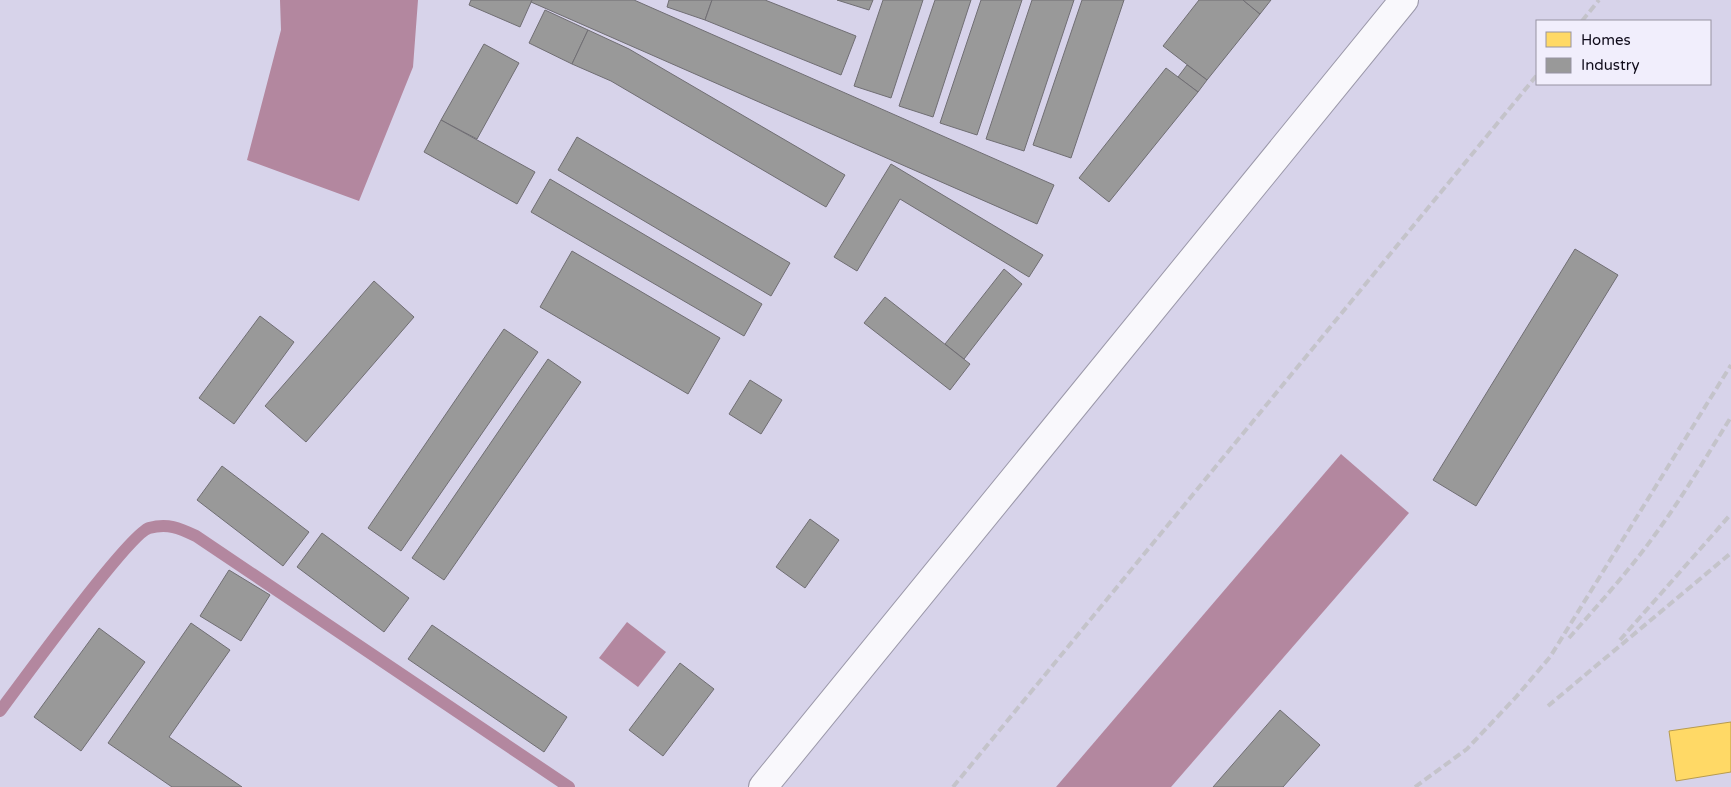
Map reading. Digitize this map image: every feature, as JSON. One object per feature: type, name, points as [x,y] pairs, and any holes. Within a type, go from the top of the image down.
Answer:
[{"type":"street","points":[[763,787],[1404,0]]},
{"type":"shaded area","points":[[280,0],[418,0],[413,67],[359,201],[247,160],[281,30]]},
{"type":"shaded area","points":[[1341,454],[1409,513],[1171,787],[1056,787]]},
{"type":"shaded area","points":[[627,622],[666,652],[638,687],[599,658]]},
{"type":"building: Homes","points":[[1731,722],[1731,772],[1676,781],[1669,731]]},
{"type":"building: Industry","points":[[471,0],[532,0],[520,27],[469,5]]},
{"type":"building: Industry","points":[[532,0],[634,0],[1054,185],[1037,224],[531,2]]},
{"type":"building: Industry","points":[[669,0],[712,0],[705,20],[667,7]]},
{"type":"building: Industry","points":[[712,0],[765,0],[856,36],[841,75],[705,20]]},
{"type":"building: Industry","points":[[837,0],[873,0],[869,10]]},
{"type":"building: Industry","points":[[883,0],[923,0],[891,98],[854,86]]},
{"type":"building: Industry","points":[[935,0],[971,0],[933,117],[899,106]]},
{"type":"building: Industry","points":[[981,0],[1022,0],[977,135],[940,123]]},
{"type":"building: Industry","points":[[1032,0],[1074,0],[1024,151],[986,139]]},
{"type":"building: Industry","points":[[1082,0],[1124,0],[1071,158],[1033,145]]},
{"type":"building: Industry","points":[[1199,0],[1243,0],[1260,14],[1207,80],[1163,46]]},
{"type":"building: Industry","points":[[1243,0],[1271,0],[1260,14]]},
{"type":"building: Industry","points":[[545,10],[588,30],[572,64],[529,43]]},
{"type":"building: Industry","points":[[588,30],[629,49],[845,175],[826,207],[611,81],[572,64]]},
{"type":"building: Industry","points":[[484,44],[519,63],[477,139],[441,120]]},
{"type":"building: Industry","points":[[1187,65],[1207,80],[1198,92],[1178,77]]},
{"type":"building: Industry","points":[[1166,68],[1198,92],[1109,202],[1079,178]]},
{"type":"building: Industry","points":[[441,120],[535,172],[517,204],[424,152]]},
{"type":"building: Industry","points":[[577,137],[790,263],[771,296],[558,170]]},
{"type":"building: Industry","points":[[891,164],[1043,255],[1029,277],[900,199],[857,271],[834,257]]},
{"type":"building: Industry","points":[[550,179],[762,304],[744,336],[531,212]]},
{"type":"building: Industry","points":[[1575,249],[1618,275],[1476,506],[1433,480]]},
{"type":"building: Industry","points":[[572,251],[720,338],[688,394],[540,307]]},
{"type":"building: Industry","points":[[1004,269],[1022,284],[964,359],[945,344]]},
{"type":"building: Industry","points":[[374,281],[414,317],[306,442],[265,406]]},
{"type":"building: Industry","points":[[885,297],[970,364],[950,390],[864,323]]},
{"type":"building: Industry","points":[[260,316],[294,342],[234,424],[199,398]]},
{"type":"building: Industry","points":[[504,329],[538,352],[401,551],[368,528]]},
{"type":"building: Industry","points":[[548,359],[581,382],[444,580],[412,558]]},
{"type":"building: Industry","points":[[750,380],[782,400],[761,434],[729,414]]},
{"type":"building: Industry","points":[[222,466],[309,532],[283,566],[197,500]]},
{"type":"building: Industry","points":[[810,519],[839,540],[805,588],[776,567]]},
{"type":"building: Industry","points":[[322,533],[409,598],[384,632],[297,567]]},
{"type":"building: Industry","points":[[229,570],[270,595],[241,641],[200,616]]},
{"type":"building: Industry","points":[[191,623],[230,650],[169,737],[242,787],[172,787],[108,743]]},
{"type":"building: Industry","points":[[432,625],[567,717],[544,752],[408,659]]},
{"type":"building: Industry","points":[[99,628],[145,662],[81,751],[34,717]]},
{"type":"building: Industry","points":[[680,663],[714,689],[663,756],[629,730]]},
{"type":"building: Industry","points":[[1280,710],[1320,745],[1283,787],[1213,787]]},
{"type":"waterway","points":[[0,711],[74,612],[120,555],[138,536],[149,528],[168,526],[196,536],[569,787]]},
{"type":"railway","points":[[1583,20],[1599,0]]},
{"type":"railway","points":[[953,787],[1536,76]]},
{"type":"railway","points":[[1415,787],[1467,749],[1516,697],[1550,657],[1731,365]]},
{"type":"railway","points":[[1569,638],[1654,536],[1731,417]]},
{"type":"railway","points":[[1620,640],[1731,514]]},
{"type":"railway","points":[[1548,706],[1731,553]]}]
